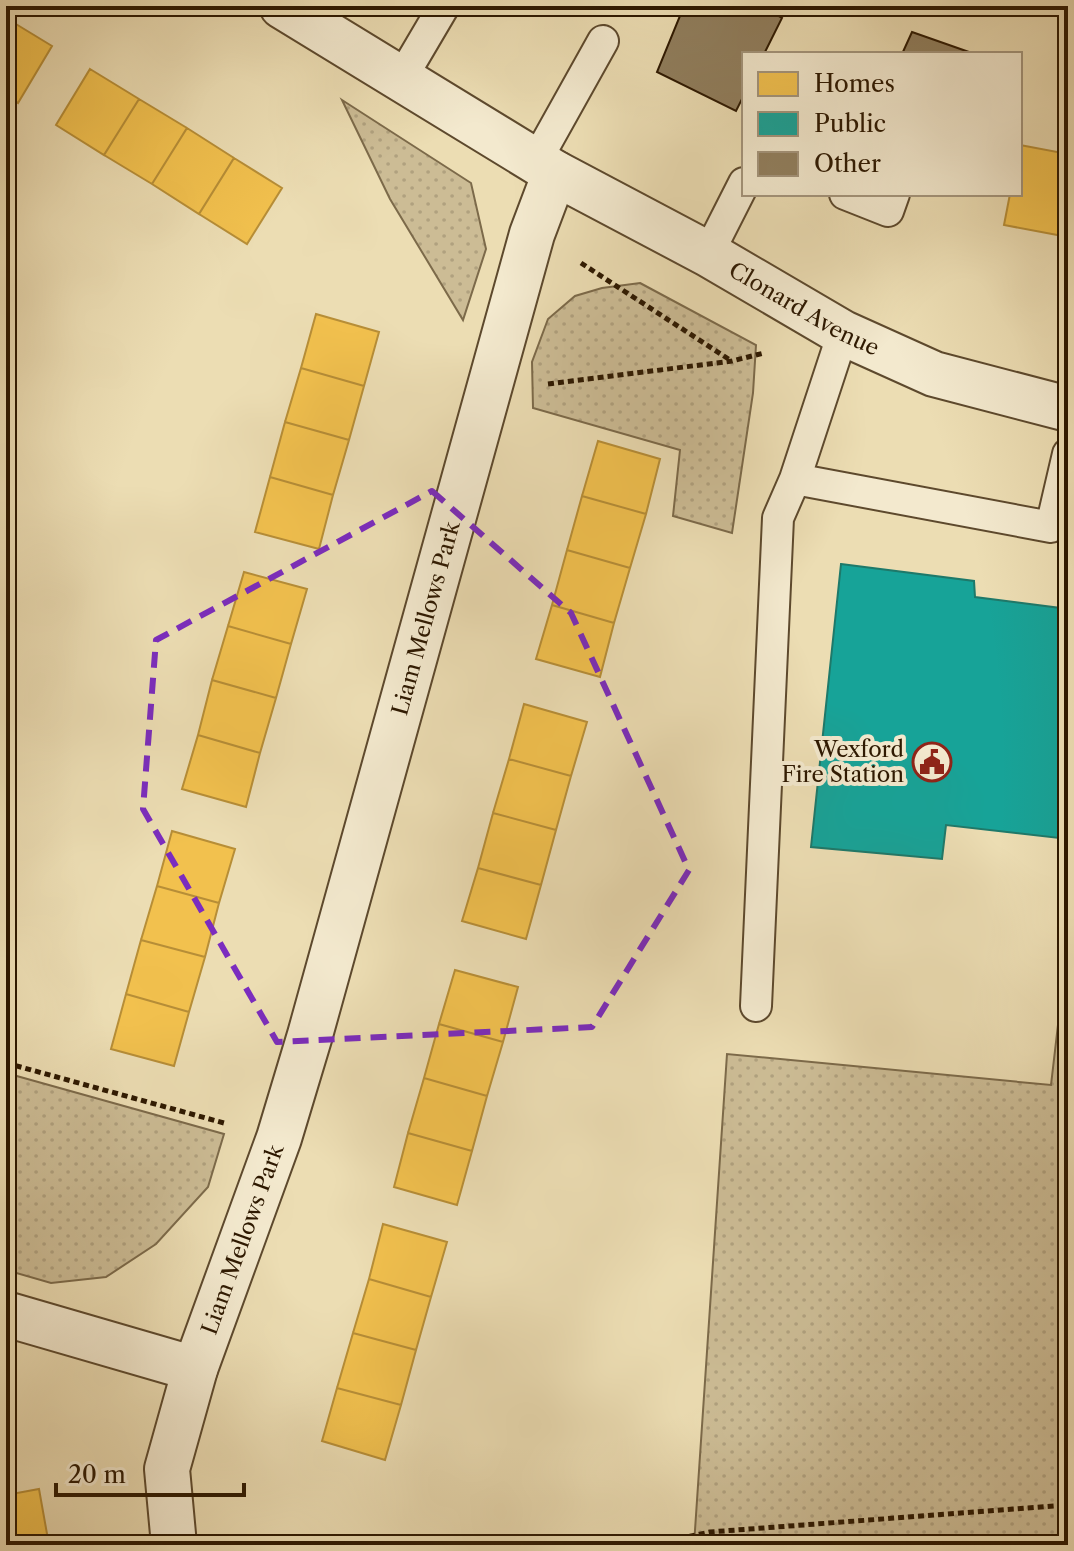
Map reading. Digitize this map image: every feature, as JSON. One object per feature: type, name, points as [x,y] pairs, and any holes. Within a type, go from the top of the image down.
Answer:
[{"type":"street","points":[[282,6],[545,167]]},
{"type":"street","name":"Liam Mellows Park","points":[[174,1545],[167,1469],[195,1369],[279,1138],[344,916],[532,234],[545,167]]},
{"type":"street","name":"Clonard Avenue","points":[[545,167],[708,254],[843,333],[934,374],[1068,409]]},
{"type":"street","points":[[6,1314],[195,1369]]},
{"type":"lane","points":[[401,79],[444,6]]},
{"type":"lane","points":[[545,167],[603,41]]},
{"type":"lane","points":[[708,254],[742,187]]},
{"type":"lane","points":[[850,196],[888,211],[893,196]]},
{"type":"lane","points":[[756,1006],[778,518],[795,479],[843,333]]},
{"type":"lane","points":[[795,479],[1051,527],[1068,454]]},
{"type":"path","points":[[532,234],[610,279],[732,361]]},
{"type":"path","points":[[488,392],[732,361],[843,333]]},
{"type":"path","points":[[6,1063],[279,1138]]},
{"type":"path","points":[[650,1545],[710,1532],[1068,1505]]},
{"type":"highlighted area","points":[[432,491],[571,613],[689,870],[592,1027],[277,1042],[143,809],[156,640]]},
{"type":"shaded area","points":[[342,100],[471,183],[486,249],[463,320],[390,199]]},
{"type":"shaded area","points":[[640,283],[756,345],[753,393],[732,533],[673,516],[680,450],[533,408],[532,362],[548,319],[575,296],[602,288]]},
{"type":"shaded area","points":[[1068,939],[1068,1545],[694,1545],[727,1054],[1051,1085]]},
{"type":"shaded area","points":[[6,1073],[224,1134],[208,1187],[156,1244],[106,1277],[51,1283],[6,1270]]},
{"type":"building: Homes","points":[[6,18],[52,46],[18,103],[6,95]]},
{"type":"building: Homes","points":[[90,69],[139,99],[104,155],[56,125]]},
{"type":"building: Homes","points":[[139,99],[187,128],[152,184],[104,155]]},
{"type":"building: Homes","points":[[187,128],[234,158],[199,214],[152,184]]},
{"type":"building: Homes","points":[[1022,145],[1068,154],[1068,237],[1004,225],[1010,196],[1022,196]]},
{"type":"building: Homes","points":[[234,158],[282,188],[247,244],[199,214]]},
{"type":"building: Homes","points":[[316,314],[379,332],[364,386],[301,368]]},
{"type":"building: Homes","points":[[301,368],[364,386],[349,440],[285,422]]},
{"type":"building: Homes","points":[[285,422],[349,440],[333,495],[270,477]]},
{"type":"building: Homes","points":[[598,441],[660,459],[646,514],[582,496]]},
{"type":"building: Homes","points":[[270,477],[333,495],[319,549],[255,532]]},
{"type":"building: Homes","points":[[582,496],[646,514],[630,568],[567,550]]},
{"type":"building: Homes","points":[[567,550],[630,568],[614,623],[552,605]]},
{"type":"building: Homes","points":[[244,572],[307,589],[291,644],[228,626]]},
{"type":"building: Homes","points":[[552,605],[614,623],[600,677],[536,659]]},
{"type":"building: Homes","points":[[228,626],[291,644],[276,698],[212,680]]},
{"type":"building: Homes","points":[[212,680],[276,698],[260,753],[198,735]]},
{"type":"building: Homes","points":[[524,704],[587,722],[571,776],[509,759]]},
{"type":"building: Homes","points":[[198,735],[260,753],[246,807],[182,789]]},
{"type":"building: Homes","points":[[509,759],[571,776],[556,830],[493,813]]},
{"type":"building: Homes","points":[[493,813],[556,830],[541,885],[478,868]]},
{"type":"building: Homes","points":[[172,831],[235,849],[219,903],[157,886]]},
{"type":"building: Homes","points":[[478,868],[541,885],[526,939],[462,921]]},
{"type":"building: Homes","points":[[157,886],[219,903],[205,957],[141,940]]},
{"type":"building: Homes","points":[[141,940],[205,957],[189,1012],[126,994]]},
{"type":"building: Homes","points":[[455,970],[518,987],[503,1042],[439,1024]]},
{"type":"building: Homes","points":[[126,994],[189,1012],[174,1066],[111,1049]]},
{"type":"building: Homes","points":[[439,1024],[503,1042],[487,1096],[424,1078]]},
{"type":"building: Homes","points":[[424,1078],[487,1096],[472,1151],[408,1133]]},
{"type":"building: Homes","points":[[408,1133],[472,1151],[457,1205],[394,1187]]},
{"type":"building: Homes","points":[[383,1224],[447,1242],[431,1297],[369,1279]]},
{"type":"building: Homes","points":[[369,1279],[431,1297],[416,1350],[353,1333]]},
{"type":"building: Homes","points":[[353,1333],[416,1350],[401,1405],[337,1388]]},
{"type":"building: Homes","points":[[337,1388],[401,1405],[385,1460],[322,1441]]},
{"type":"building: Homes","points":[[39,1489],[49,1545],[6,1545],[6,1495]]},
{"type":"building: Public","points":[[841,564],[974,581],[975,597],[1068,609],[1068,762],[1059,838],[946,825],[942,859],[811,847]]},
{"type":"building: Other","points":[[684,6],[761,6],[782,18],[765,52],[742,52],[742,99],[736,111],[657,72]]},
{"type":"building: Other","points":[[912,32],[969,52],[903,52]]},
{"type":"building: Other","points":[[985,1539],[986,1545],[909,1545]]},
{"type":"place","name":"Wexford Fire Station","points":[[932,762]]}]
